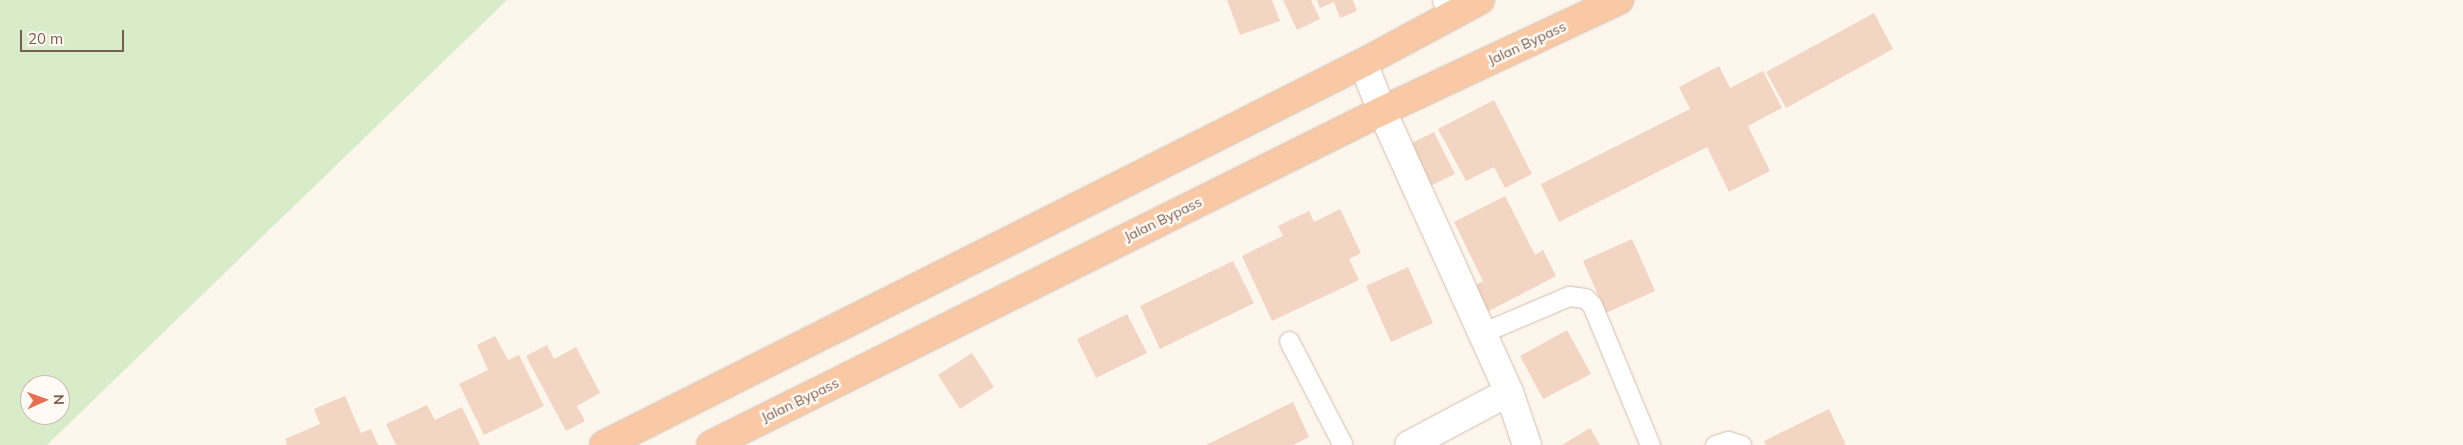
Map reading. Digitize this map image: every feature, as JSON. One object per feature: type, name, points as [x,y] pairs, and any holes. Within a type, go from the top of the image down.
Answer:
[{"type":"highway","points":[[604,445],[1363,63],[1445,8],[1480,0]]},
{"type":"highway","name":"Jalan Bypass","points":[[721,443],[1382,111],[1618,0]]},
{"type":"street","points":[[1363,63],[1382,111],[1510,392],[1527,445]]},
{"type":"street","points":[[1410,445],[1510,392]]},
{"type":"lane","points":[[1484,332],[1569,296],[1585,298],[1596,313],[1650,445]]},
{"type":"lane","points":[[1289,341],[1343,445]]},
{"type":"lane","points":[[1714,445],[1728,441],[1741,445]]},
{"type":"green space","points":[[0,0],[507,0],[70,423],[70,375],[20,375],[20,425],[68,425],[47,445],[0,445]]},
{"type":"building","points":[[1227,0],[1272,0],[1280,21],[1240,35]]},
{"type":"building","points":[[1283,0],[1311,0],[1320,19],[1297,30]]},
{"type":"building","points":[[1317,0],[1353,0],[1357,11],[1340,18],[1334,2],[1320,8]]},
{"type":"building","points":[[1874,13],[1893,49],[1786,108],[1766,72]]},
{"type":"building","points":[[1719,66],[1730,88],[1763,71],[1782,108],[1748,126],[1770,171],[1729,192],[1707,147],[1559,222],[1541,184],[1690,109],[1679,87]]},
{"type":"building","points":[[1494,100],[1532,174],[1505,188],[1494,167],[1466,181],[1438,129]]},
{"type":"building","points":[[1434,132],[1455,174],[1428,187],[1408,145]]},
{"type":"building","points":[[1505,196],[1535,255],[1543,250],[1556,276],[1485,313],[1472,287],[1483,281],[1454,222]]},
{"type":"building","points":[[1340,209],[1361,253],[1349,259],[1359,280],[1272,321],[1242,256],[1283,236],[1278,226],[1309,211],[1314,222]]},
{"type":"building","points":[[1632,239],[1655,291],[1606,313],[1583,261]]},
{"type":"building","points":[[1233,261],[1254,303],[1160,349],[1140,306]]},
{"type":"building","points":[[1408,267],[1433,323],[1391,342],[1366,286]]},
{"type":"building","points":[[1127,314],[1147,353],[1096,378],[1077,339]]},
{"type":"building","points":[[1567,330],[1591,374],[1543,399],[1520,356]]},
{"type":"building","points":[[495,336],[508,360],[519,355],[544,406],[484,435],[459,384],[488,370],[477,345]]},
{"type":"building","points":[[547,345],[554,359],[576,347],[600,393],[577,406],[585,421],[566,431],[526,356]]},
{"type":"building","points":[[972,353],[994,387],[960,409],[938,375]]},
{"type":"building","points":[[345,396],[361,433],[371,429],[378,445],[287,445],[285,439],[320,424],[314,409]]},
{"type":"building","points":[[1293,402],[1309,437],[1293,445],[1206,445]]},
{"type":"building","points":[[427,405],[435,420],[462,407],[480,445],[396,445],[386,424]]},
{"type":"building","points":[[1829,409],[1846,445],[1766,445],[1764,441]]},
{"type":"building","points":[[1590,428],[1600,445],[1562,445]]}]
